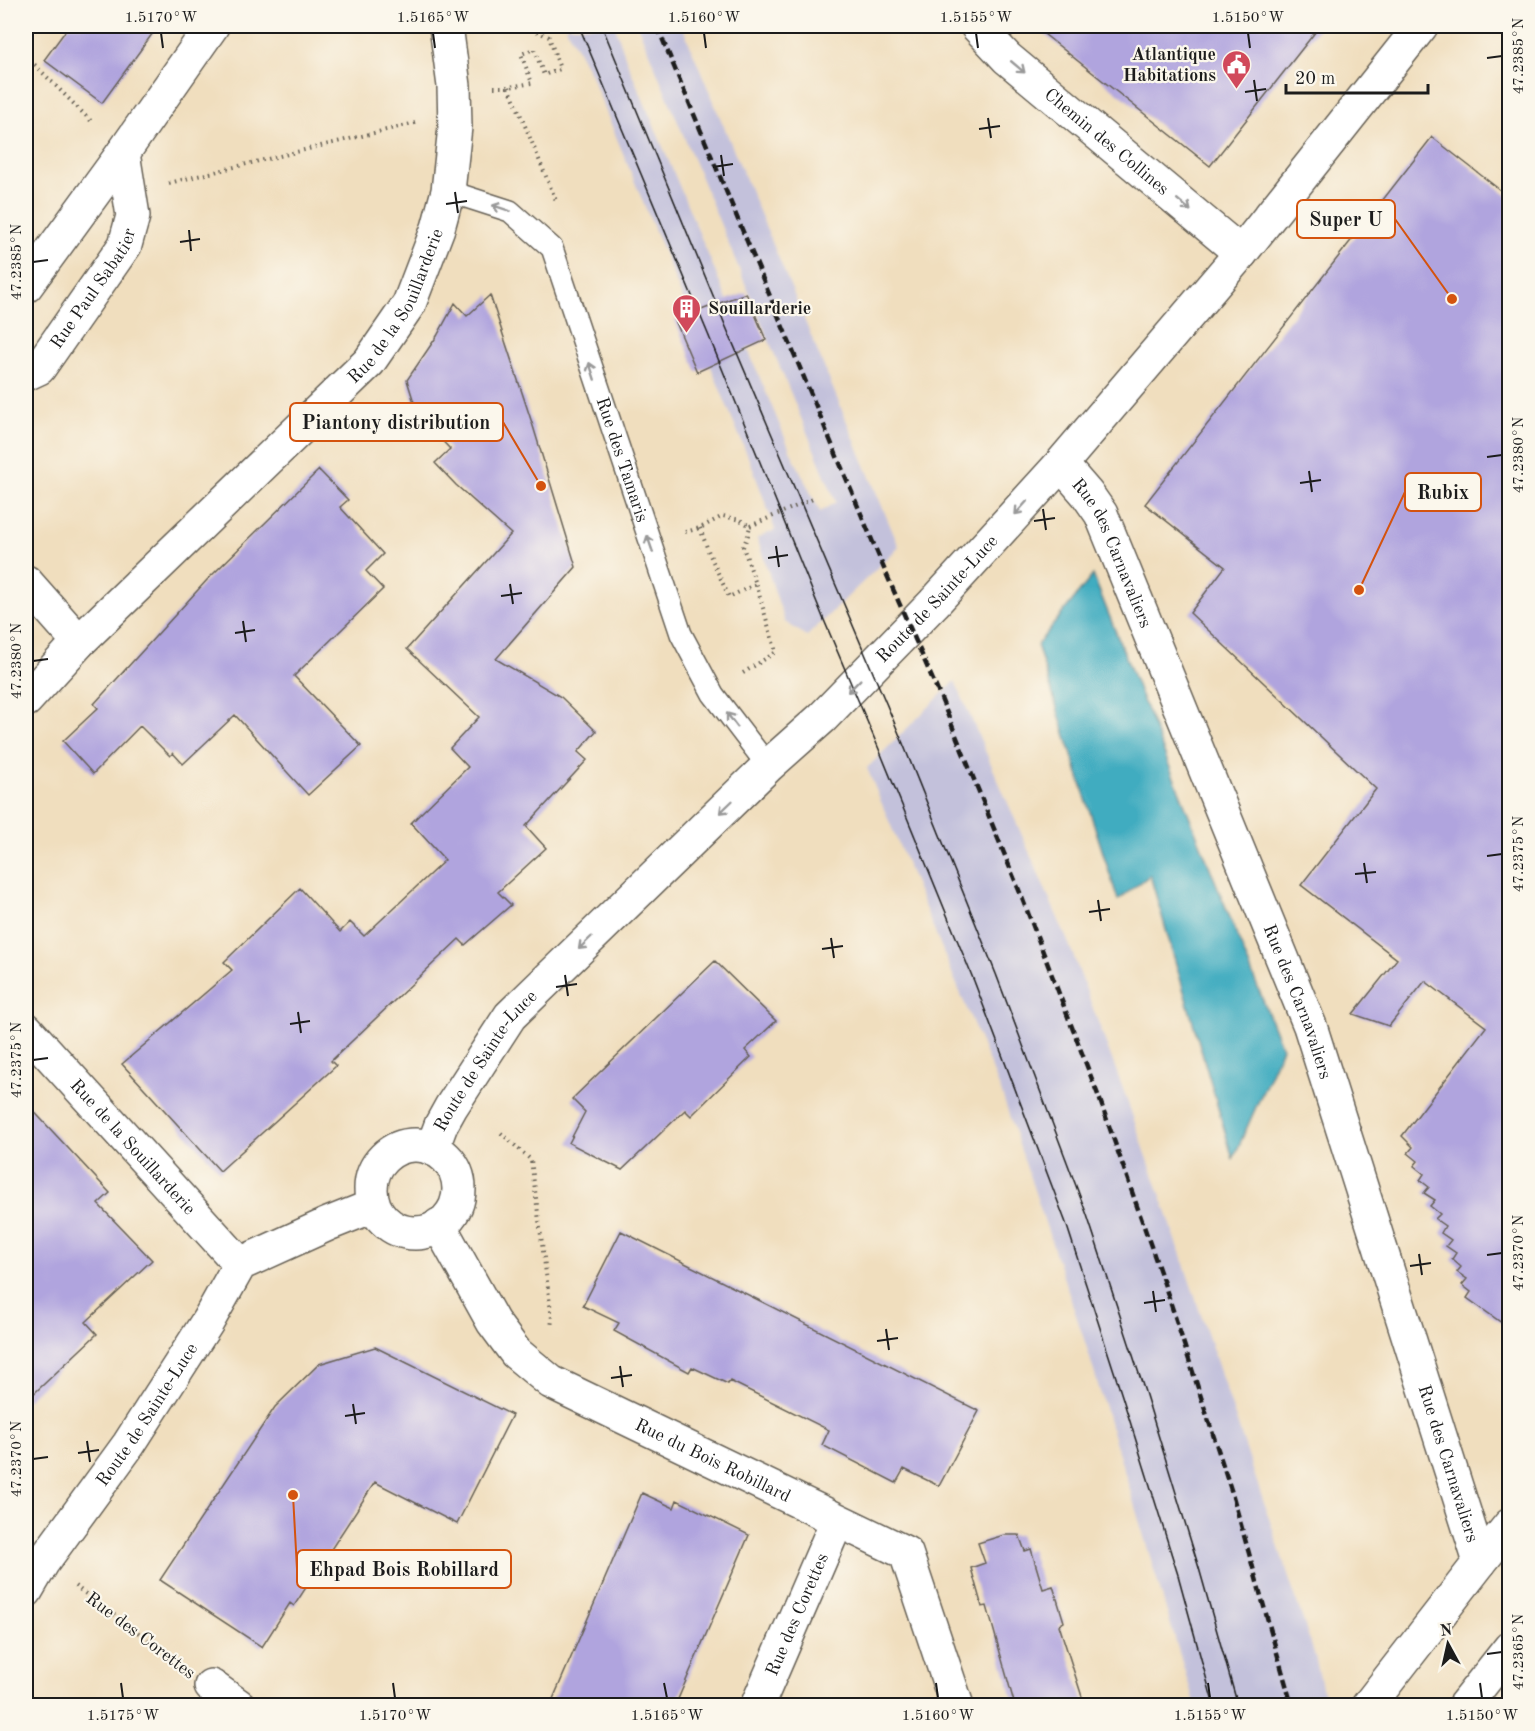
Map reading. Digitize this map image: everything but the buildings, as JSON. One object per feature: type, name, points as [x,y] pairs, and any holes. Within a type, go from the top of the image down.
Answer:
[{"type":"street","points":[[26,286],[212,26]]},
{"type":"street","name":"Rue de la Souillarderie","points":[[26,700],[79,642],[369,362],[409,304],[438,228],[448,190],[454,127],[454,86],[446,26]]},
{"type":"street","name":"Chemin des Collines","points":[[977,26],[1007,58],[1241,253]]},
{"type":"street","name":"Route de Sainte-Luce","points":[[432,1149],[451,1107],[510,1016],[768,766],[822,718],[934,603],[1060,464],[1241,253],[1421,26]]},
{"type":"street","name":"Rue Paul Sabatier","points":[[26,374],[39,368],[125,245],[133,216],[123,153]]},
{"type":"street","name":"Rue des Carnavaliers","points":[[1060,464],[1087,494],[1101,514],[1310,1026],[1480,1562]]},
{"type":"street","points":[[26,582],[79,642]]},
{"type":"street","name":"Rue de la Souillarderie","points":[[26,1029],[240,1264]]},
{"type":"street","points":[[418,1145],[432,1149],[444,1156],[453,1166],[458,1178],[456,1204],[449,1216],[428,1231],[415,1233],[390,1225],[380,1216],[374,1206],[371,1191],[373,1176],[379,1162],[390,1152],[403,1146],[418,1145]]},
{"type":"street","points":[[240,1264],[374,1206]]},
{"type":"street","name":"Rue du Bois Robillard","points":[[439,1225],[493,1322],[516,1353],[551,1383],[906,1553],[957,1706]]},
{"type":"street","name":"Route de Sainte-Luce","points":[[26,1591],[43,1562],[129,1444],[197,1339],[240,1264]]},
{"type":"street","name":"Rue des Corettes","points":[[757,1706],[837,1521]]},
{"type":"street","name":"Rue des Carnavaliers","points":[[1368,1706],[1509,1525]]},
{"type":"street","points":[[1464,1706],[1509,1648]]},
{"type":"street","name":"Rue des Corettes","points":[[211,1686],[239,1706]]},
{"type":"lane","name":"Rue des Tamaris","points":[[448,190],[510,211],[552,248],[681,634],[713,694],[768,766]]},
{"type":"path","points":[[26,30],[29,26]]},
{"type":"path","points":[[509,87],[532,83],[521,54],[534,49],[544,75],[560,69],[549,38],[525,26]]},
{"type":"path","points":[[568,30],[578,26]]},
{"type":"path","points":[[549,38],[554,35]]},
{"type":"path","points":[[26,56],[123,153]]},
{"type":"path","points":[[129,192],[416,123],[454,127]]},
{"type":"path","points":[[750,526],[813,499]]},
{"type":"path","points":[[682,533],[700,528],[723,516],[740,520],[750,526]]},
{"type":"path","points":[[713,694],[776,652],[743,547],[750,526]]},
{"type":"path","points":[[700,528],[729,597],[756,584]]},
{"type":"path","points":[[501,1133],[531,1160],[552,1318],[550,1328]]},
{"type":"path","name":"Rue des Corettes","points":[[43,1562],[211,1686]]},
{"type":"shaded area","points":[[565,26],[615,26],[626,59],[791,452],[820,512],[836,502],[638,26],[682,26],[899,547],[807,636],[785,622],[757,538],[775,530],[753,469],[590,73]]},
{"type":"shaded area","points":[[955,681],[1069,944],[1123,1089],[1170,1222],[1315,1656],[1326,1705],[1195,1705],[1086,1345],[1001,1091],[867,768]]},
{"type":"water","points":[[1093,575],[1282,1048],[1233,1159],[1150,875],[1118,900],[1037,645]]},
{"type":"tram line","points":[[579,26],[974,981],[1066,1223],[1178,1575],[1214,1706]]},
{"type":"tram line","points":[[602,26],[726,327],[900,736],[996,974],[1087,1215],[1145,1392],[1238,1706]]},
{"type":"railway","points":[[657,26],[882,564],[940,696],[1023,900],[1100,1100],[1168,1295],[1232,1493],[1292,1706]]},
{"type":"place","name":"Atlantique Habitations","points":[[1237,90]]},
{"type":"place","name":"Super U","points":[[1452,299]]},
{"type":"place","name":"Souillarderie","points":[[687,334]]},
{"type":"place","name":"Piantony distribution","points":[[541,486]]},
{"type":"place","name":"Rubix","points":[[1359,590]]},
{"type":"place","name":"Ehpad Bois Robillard","points":[[293,1495]]}]
